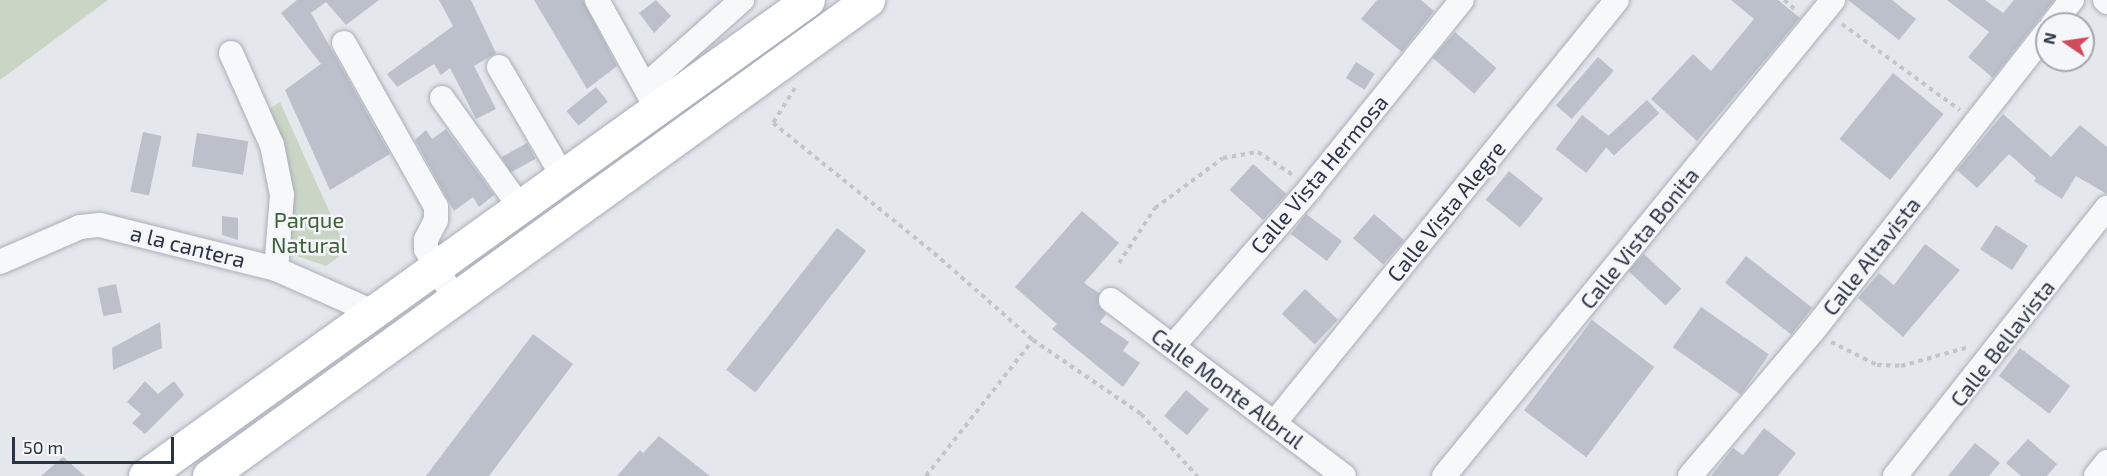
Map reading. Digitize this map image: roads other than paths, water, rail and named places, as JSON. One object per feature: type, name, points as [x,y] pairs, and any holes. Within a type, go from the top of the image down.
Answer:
[{"type":"main road","points":[[145,476],[374,312],[518,204],[562,175],[651,97],[808,0]]},
{"type":"main road","points":[[215,474],[454,298],[868,0]]},
{"type":"street","points":[[597,0],[651,97],[742,0]]},
{"type":"street","name":"Calle Vista Hermosa","points":[[1173,346],[1311,187],[1462,0]]},
{"type":"street","name":"Calle Vista Alegre","points":[[1275,422],[1617,0]]},
{"type":"street","points":[[2062,12],[2072,0]]},
{"type":"street","name":"Calle Vista Bonita","points":[[1444,476],[1829,6]]},
{"type":"street","points":[[344,43],[436,207],[436,220],[426,240],[435,267],[454,298]]},
{"type":"street","name":"Calle Altavista","points":[[1690,476],[1813,331],[2035,47]]},
{"type":"street","points":[[231,53],[272,146],[282,195],[276,268]]},
{"type":"street","points":[[499,67],[562,175]]},
{"type":"street","points":[[442,98],[518,204]]},
{"type":"street","name":"Calle Bellavista","points":[[1895,476],[1995,355],[2107,208]]},
{"type":"street","name":"a la cantera","points":[[0,262],[80,227],[100,225],[276,268],[374,312]]},
{"type":"street","name":"Calle Monte Albrul","points":[[1111,300],[1344,476]]},
{"type":"street","points":[[2096,476],[2107,462]]},
{"type":"park label","name":"Parque Natural","points":[[309,232]]}]
